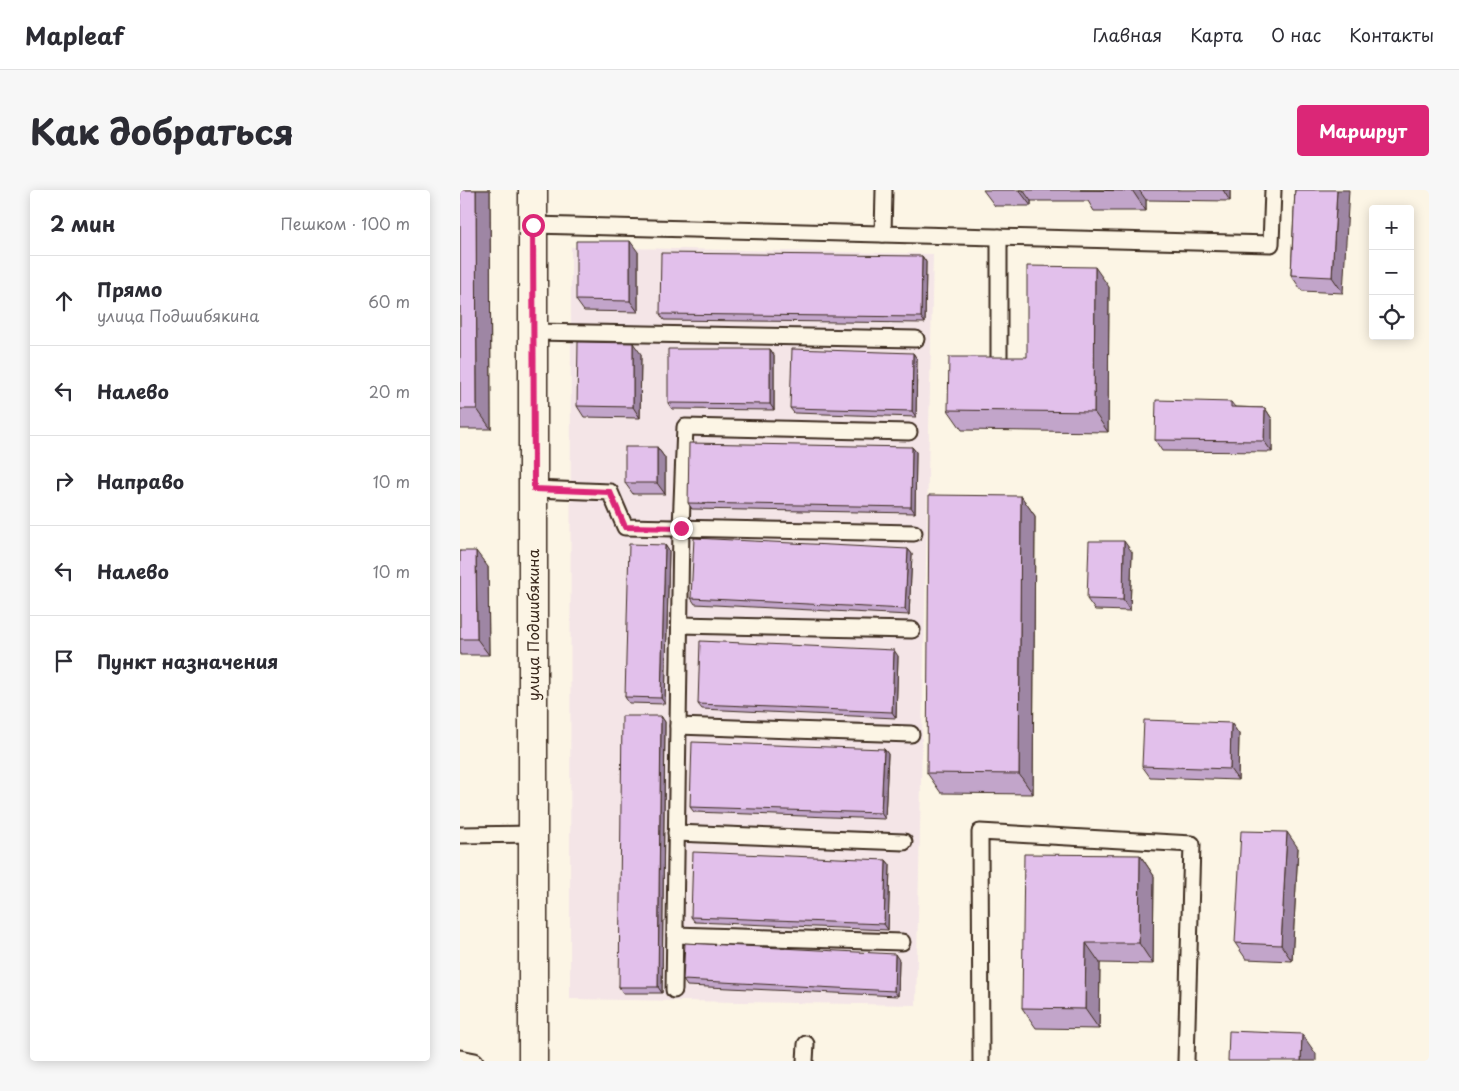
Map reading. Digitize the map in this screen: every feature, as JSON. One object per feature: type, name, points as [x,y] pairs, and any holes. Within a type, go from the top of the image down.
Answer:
[{"type":"main road","name":"улица Подшибякина","points":[[533,190],[533,1061]]},
{"type":"lane","points":[[883,234],[884,190]]},
{"type":"lane","points":[[533,225],[1271,244],[1273,190]]},
{"type":"lane","points":[[999,237],[999,357]]},
{"type":"lane","points":[[534,332],[916,339]]},
{"type":"lane","points":[[674,990],[681,528],[685,427],[909,432]]},
{"type":"lane","points":[[534,489],[610,492],[625,527],[914,533]]},
{"type":"lane","points":[[680,625],[912,630]]},
{"type":"lane","points":[[678,726],[911,734]]},
{"type":"lane","points":[[980,1061],[980,832],[1192,844],[1186,1061]]},
{"type":"lane","points":[[460,835],[534,834]]},
{"type":"lane","points":[[676,834],[904,842]]},
{"type":"lane","points":[[674,935],[902,942]]},
{"type":"lane","points":[[805,1061],[806,1044]]},
{"type":"lane","points":[[460,1058],[476,1061]]},
{"type":"shaded area","points":[[571,247],[933,254],[916,1005],[570,999]]},
{"type":"building","points":[[460,190],[476,190],[477,409],[460,409]]},
{"type":"building","points":[[1080,190],[1132,190],[1132,191]]},
{"type":"building","points":[[1295,190],[1337,190],[1332,277],[1291,275]]},
{"type":"building","points":[[576,241],[630,241],[630,301],[576,300]]},
{"type":"building","points":[[661,253],[922,256],[921,317],[660,314]]},
{"type":"building","points":[[1027,266],[1095,267],[1094,412],[948,410],[949,357],[1027,357]]},
{"type":"building","points":[[578,342],[633,343],[633,407],[577,406]]},
{"type":"building","points":[[668,349],[770,349],[770,404],[668,403]]},
{"type":"building","points":[[792,349],[913,353],[912,411],[790,408]]},
{"type":"building","points":[[1156,400],[1231,402],[1231,407],[1265,408],[1264,441],[1155,440]]},
{"type":"building","points":[[689,443],[912,447],[911,507],[688,503]]},
{"type":"building","points":[[625,447],[657,447],[657,483],[625,483]]},
{"type":"building","points":[[929,495],[1021,496],[1019,774],[927,773]]},
{"type":"building","points":[[694,538],[908,549],[905,609],[691,598]]},
{"type":"building","points":[[1089,541],[1124,541],[1123,600],[1087,599]]},
{"type":"building","points":[[629,544],[665,545],[661,698],[625,697]]},
{"type":"building","points":[[460,551],[476,551],[477,639],[460,639]]},
{"type":"building","points":[[700,641],[894,650],[892,712],[698,704]]},
{"type":"building","points":[[622,716],[661,716],[658,987],[619,987]]},
{"type":"building","points":[[1144,720],[1231,723],[1230,769],[1142,766]]},
{"type":"building","points":[[692,742],[884,749],[881,813],[690,807]]},
{"type":"building","points":[[1241,831],[1287,832],[1281,945],[1235,943]]},
{"type":"building","points":[[693,852],[886,860],[884,924],[691,917]]},
{"type":"building","points":[[1024,854],[1140,855],[1139,943],[1086,943],[1085,1009],[1022,1008]]},
{"type":"building","points":[[685,943],[895,954],[894,991],[683,980]]},
{"type":"building","points":[[1229,1031],[1302,1034],[1301,1061],[1228,1061]]},
{"type":"route","points":[[533,225],[534,489],[610,492],[625,527],[681,528]]}]
